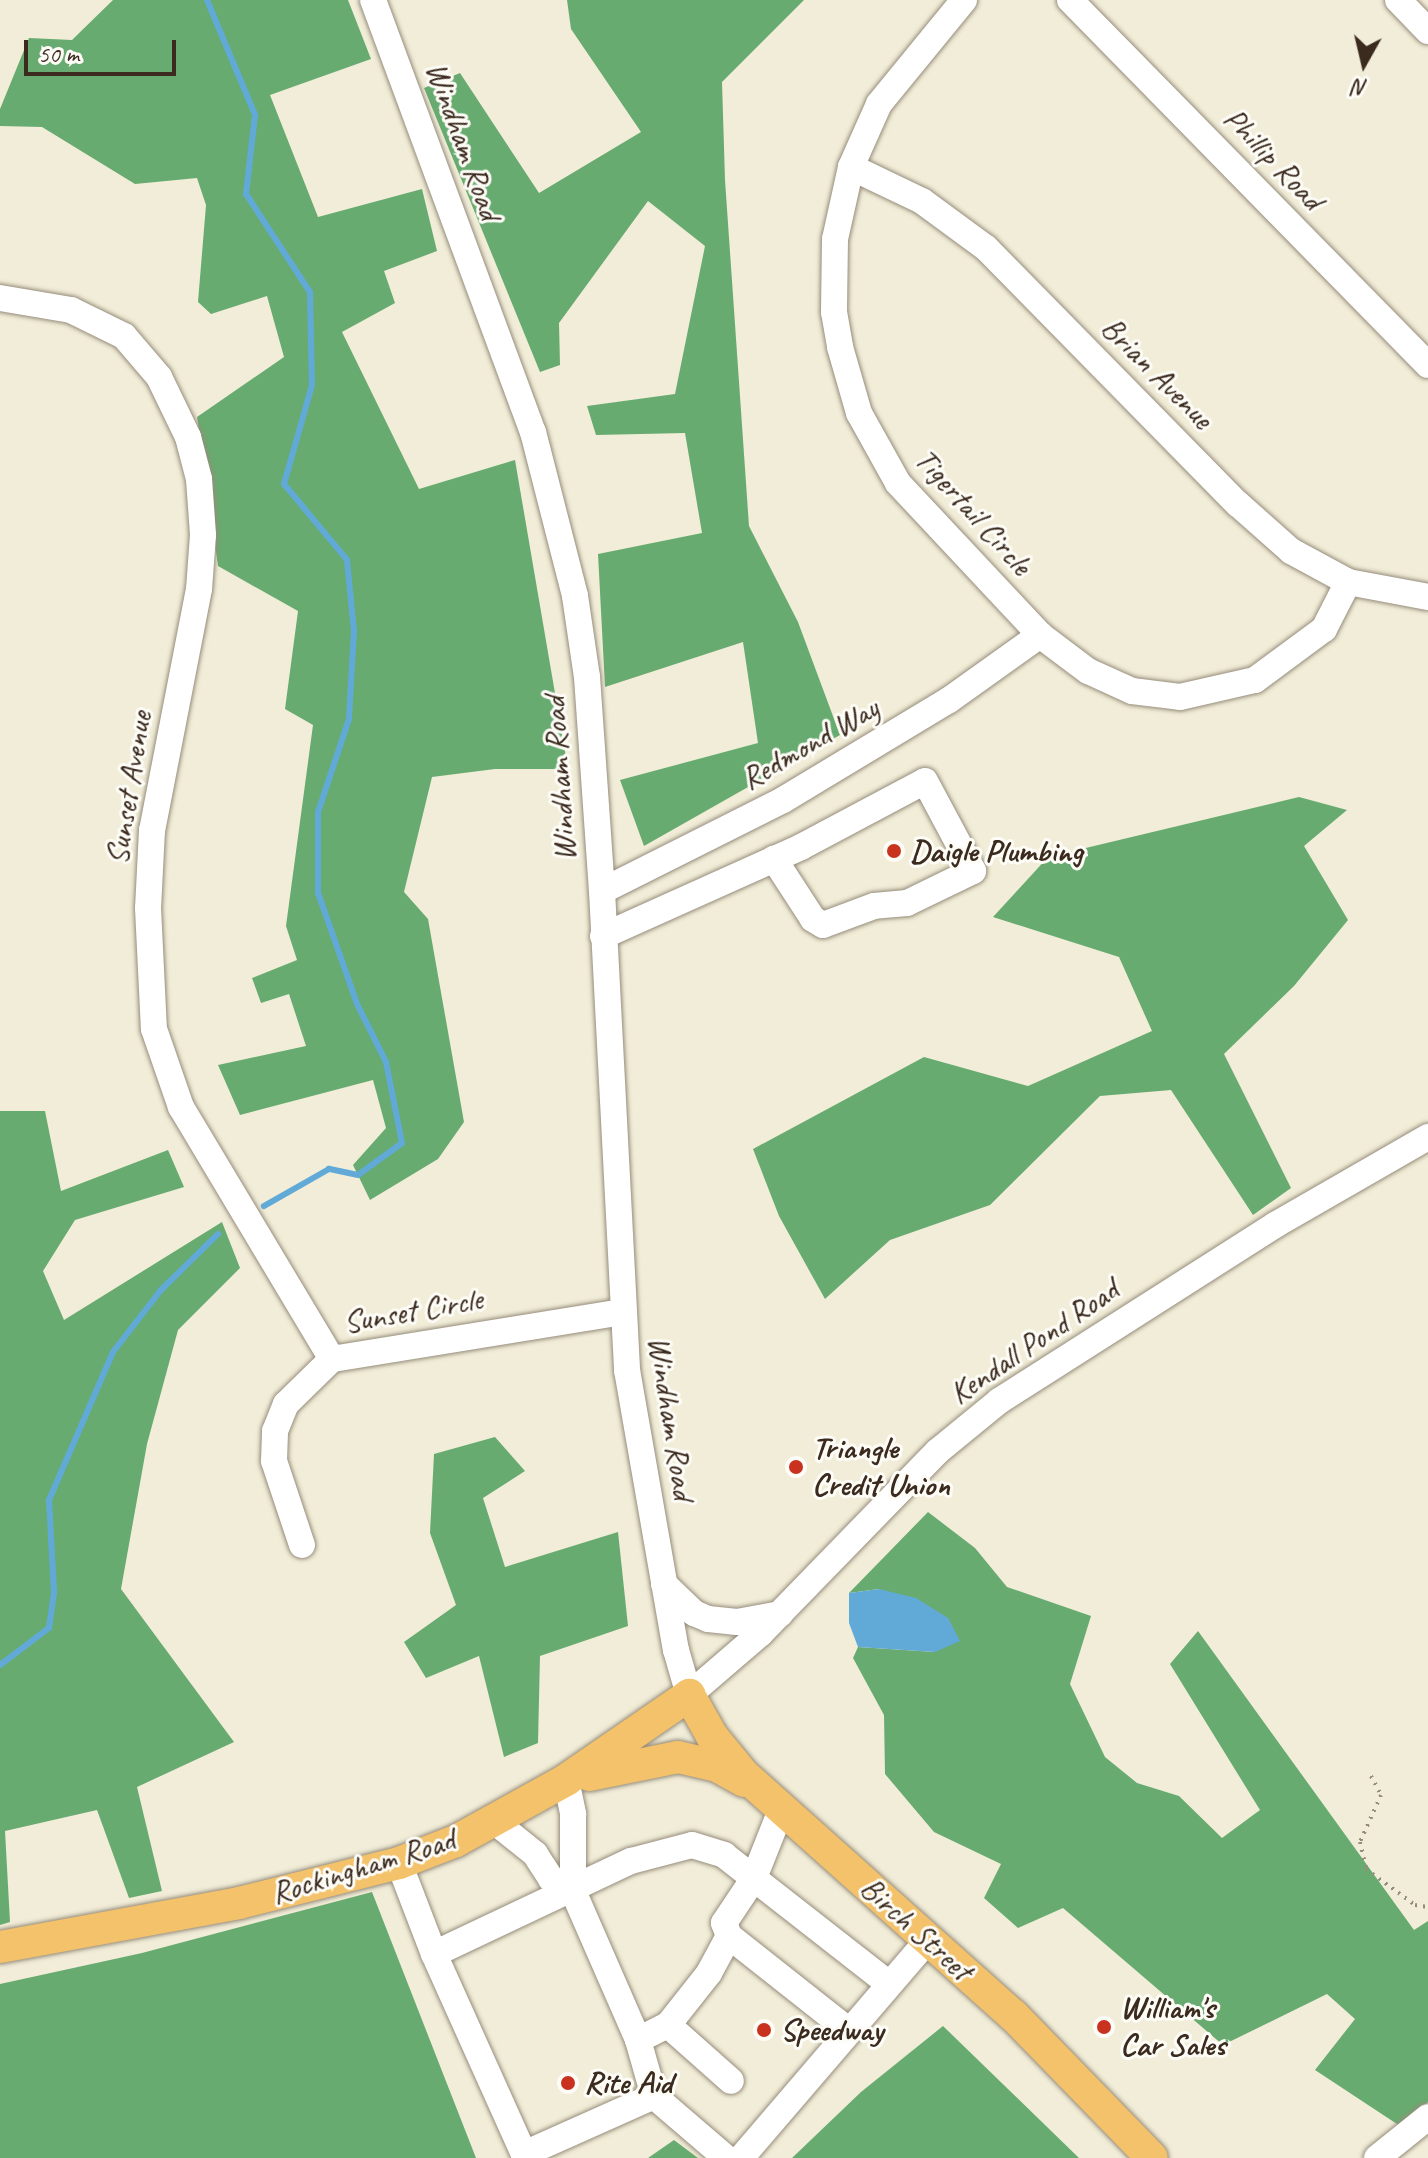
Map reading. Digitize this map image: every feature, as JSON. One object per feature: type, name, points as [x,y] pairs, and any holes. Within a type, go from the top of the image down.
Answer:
[{"type":"main road","name":"Rockingham Road","points":[[0,1947],[239,1903],[399,1863],[494,1821],[566,1780],[689,1695]]},
{"type":"main road","name":"Birch Street","points":[[689,1695],[726,1756],[781,1810],[1013,2015],[1152,2158]]},
{"type":"main road","points":[[566,1780],[678,1757],[717,1766],[758,1788]]},
{"type":"street","name":"Windham Road","points":[[373,0],[506,353],[556,513],[587,677],[602,891],[621,1312],[664,1584],[689,1695]]},
{"type":"street","name":"Tigertail Circle","points":[[964,0],[879,104],[851,167],[835,239],[832,282],[840,347],[859,413],[883,461],[917,507],[1040,635],[1088,671],[1132,691],[1206,694],[1255,680],[1308,646],[1324,629],[1348,582]]},
{"type":"street","name":"Phillip Road","points":[[1070,0],[1428,365]]},
{"type":"street","points":[[1398,0],[1428,31]]},
{"type":"street","name":"Brian Avenue","points":[[851,167],[922,201],[978,241],[1238,504],[1291,551],[1348,582],[1428,597]]},
{"type":"street","name":"Sunset Avenue","points":[[0,298],[71,310],[124,336],[159,377],[188,437],[199,479],[203,535],[199,589],[152,830],[149,954],[154,1029],[181,1107],[332,1359]]},
{"type":"street","name":"Redmond Way","points":[[602,891],[783,800],[949,700],[1040,635]]},
{"type":"street","points":[[603,936],[774,859],[925,781],[973,871],[907,903],[874,906],[823,925],[813,919],[774,859]]},
{"type":"street","name":"Kendall Pond Road","points":[[689,1695],[780,1614],[912,1476],[999,1401],[1275,1225],[1428,1137]]},
{"type":"street","name":"Sunset Circle","points":[[302,1545],[274,1461],[275,1431],[286,1404],[332,1359],[621,1312]]},
{"type":"street","points":[[664,1584],[694,1613],[708,1619],[737,1622],[780,1614]]},
{"type":"street","points":[[566,1780],[573,1814],[573,1891],[638,2040],[654,2096],[726,2158]]},
{"type":"street","points":[[781,1810],[754,1878],[724,1923],[729,1936],[848,2030]]},
{"type":"street","points":[[494,1821],[535,1854],[551,1879],[573,1891]]},
{"type":"street","points":[[434,1954],[631,1861],[692,1845],[724,1855],[889,1984]]},
{"type":"street","points":[[399,1863],[434,1954],[524,2154],[654,2096]]},
{"type":"street","points":[[638,2040],[668,2025],[696,1992],[729,1936]]},
{"type":"street","points":[[741,2158],[928,1940]]},
{"type":"street","points":[[668,2025],[731,2081]]},
{"type":"street","points":[[1377,2158],[1428,2117]]},
{"type":"path","points":[[1371,1776],[1381,1795],[1360,1842],[1366,1869],[1415,1905],[1428,1907]]},
{"type":"green space","points":[[113,0],[348,0],[371,59],[270,95],[318,217],[422,189],[437,251],[384,271],[395,303],[342,332],[419,489],[515,460],[568,769],[495,769],[432,777],[404,892],[428,919],[464,1122],[438,1159],[370,1200],[353,1165],[386,1128],[373,1080],[240,1115],[218,1065],[306,1046],[289,994],[261,1003],[252,978],[297,960],[286,926],[313,725],[285,709],[298,611],[218,566],[197,417],[284,357],[267,296],[211,314],[198,302],[206,205],[197,178],[135,184],[42,127],[0,126],[0,109],[29,38],[72,40]]},
{"type":"green space","points":[[567,0],[804,0],[722,82],[725,180],[749,526],[798,622],[840,735],[644,846],[620,780],[758,743],[743,642],[605,687],[598,554],[702,533],[685,433],[596,435],[587,406],[675,394],[705,246],[648,201],[559,323],[560,365],[540,372],[424,88],[460,73],[539,193],[641,132],[571,29]]},
{"type":"green space","points":[[1299,797],[1347,810],[1304,846],[1348,920],[1294,986],[1224,1054],[1291,1188],[1253,1215],[1171,1090],[1100,1096],[990,1205],[890,1240],[825,1299],[779,1216],[753,1149],[924,1057],[1028,1086],[1152,1031],[1119,957],[993,917],[1048,857]]},
{"type":"green space","points":[[0,1111],[45,1111],[61,1191],[168,1150],[184,1187],[75,1220],[43,1271],[64,1320],[222,1222],[240,1268],[178,1330],[147,1444],[121,1589],[234,1742],[137,1787],[162,1891],[129,1898],[97,1810],[5,1831],[10,1922],[0,1925]]},
{"type":"green space","points":[[495,1437],[525,1471],[483,1498],[505,1567],[618,1532],[628,1626],[540,1656],[538,1743],[504,1757],[479,1656],[426,1678],[404,1642],[456,1605],[430,1533],[434,1454]]},
{"type":"green space","points":[[928,1512],[975,1548],[1007,1587],[1091,1616],[1070,1684],[1105,1757],[1137,1783],[1179,1796],[1222,1838],[1260,1810],[1170,1664],[1198,1631],[1414,1930],[1428,1921],[1428,2102],[1400,2126],[1315,2070],[1355,2019],[1327,1994],[1223,2045],[1063,1908],[1018,1928],[984,1898],[1001,1864],[934,1832],[885,1774],[884,1715],[853,1658],[858,1647],[935,1652],[879,1589],[849,1593]]},
{"type":"green space","points":[[372,1892],[476,2158],[0,2158],[0,1984],[142,1953]]},
{"type":"green space","points":[[943,2026],[1079,2158],[792,2158],[861,2092]]},
{"type":"green space","points":[[674,2140],[698,2158],[648,2158]]},
{"type":"water","points":[[879,1589],[916,1598],[948,1618],[960,1641],[935,1652],[858,1647],[849,1623],[849,1593]]},
{"type":"waterway","points":[[207,0],[255,115],[246,194],[310,292],[312,385],[284,484],[347,560],[354,631],[349,719],[318,812],[318,893],[357,1004],[386,1062],[402,1143],[358,1175],[329,1169],[264,1206]]},
{"type":"waterway","points":[[0,1665],[49,1628],[54,1592],[49,1500],[113,1352],[161,1290],[218,1234]]},
{"type":"place","name":"Daigle Plumbing","points":[[894,851]]},
{"type":"place","name":"Triangle Credit Union","points":[[796,1467]]},
{"type":"place","name":"William's Car Sales","points":[[1104,2027]]},
{"type":"place","name":"Speedway","points":[[764,2030]]},
{"type":"place","name":"Rite Aid","points":[[568,2083]]}]
